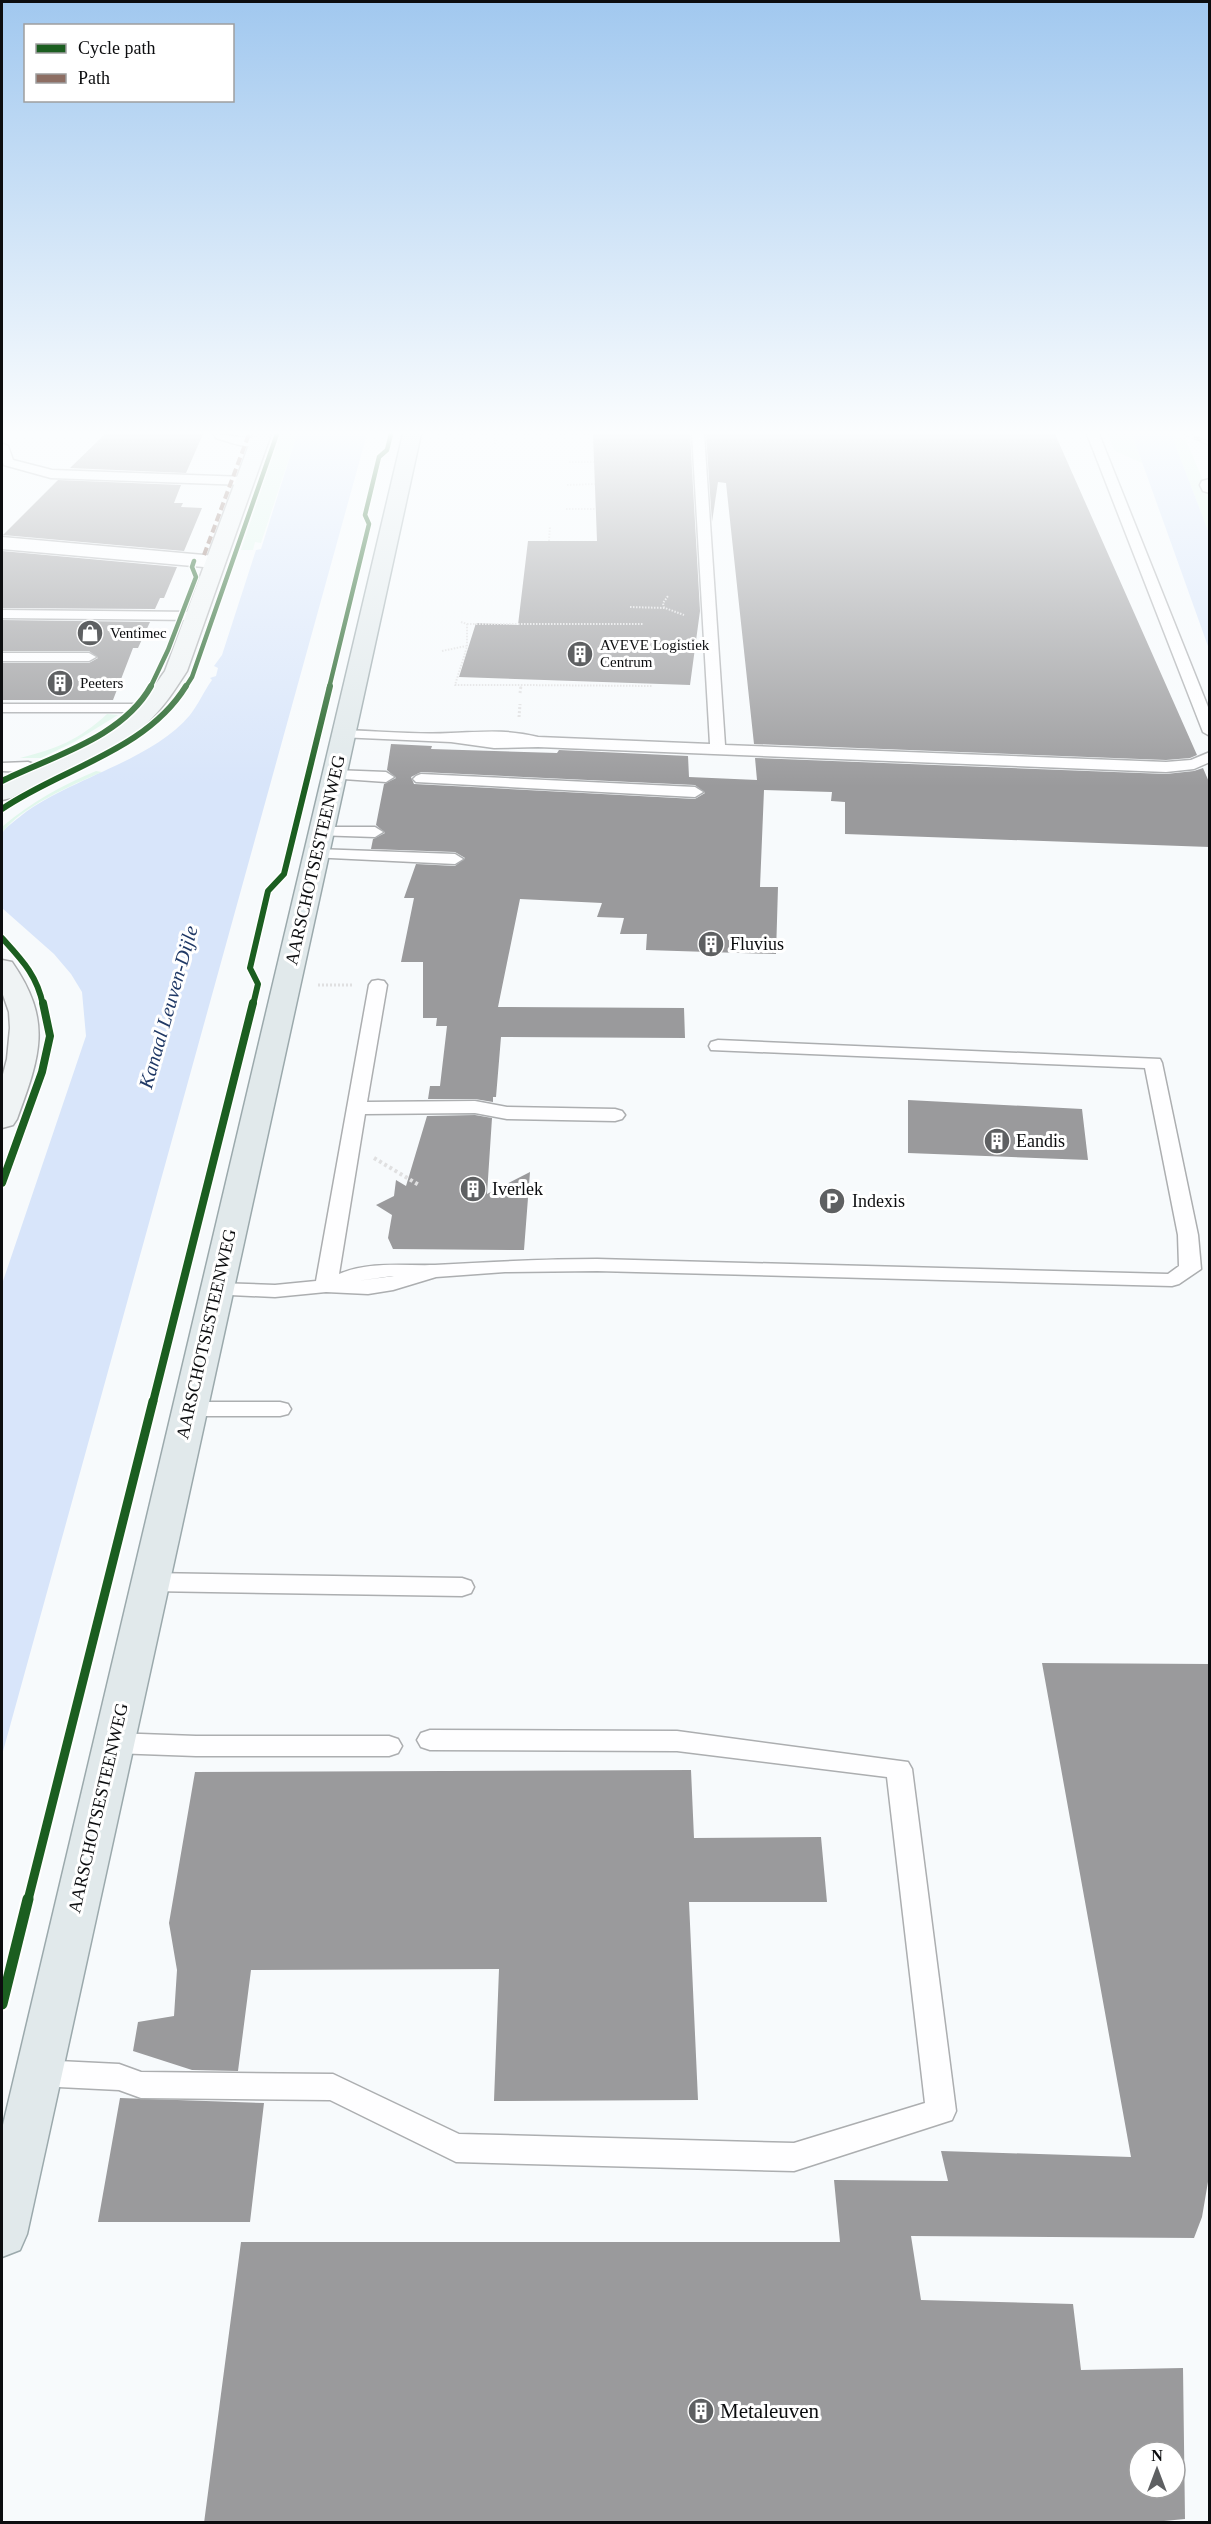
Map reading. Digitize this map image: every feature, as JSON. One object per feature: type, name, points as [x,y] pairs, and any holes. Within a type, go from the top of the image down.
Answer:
[{"type":"main road","name":"AARSCHOTSESTEENWEG","points":[[2,2234],[385,552]]},
{"type":"street","points":[[91,552],[216,562]]},
{"type":"street","points":[[2,793],[122,730],[164,694],[172,679],[220,552]]},
{"type":"street","points":[[2,1119],[24,1051],[26,1026],[18,997],[3,973]]},
{"type":"lane","points":[[705,552],[718,749]]},
{"type":"lane","points":[[1139,552],[1209,732]]},
{"type":"lane","points":[[2,614],[195,619]]},
{"type":"lane","points":[[2,621],[195,619]]},
{"type":"lane","points":[[2,657],[89,657]]},
{"type":"lane","points":[[2,708],[149,708]]},
{"type":"lane","points":[[344,734],[452,738],[488,743],[538,742],[1166,767],[1194,764],[1209,756]]},
{"type":"lane","points":[[2,767],[28,767],[41,771]]},
{"type":"lane","points":[[334,775],[386,777]]},
{"type":"lane","points":[[421,779],[695,792]]},
{"type":"lane","points":[[319,843],[375,832]]},
{"type":"lane","points":[[319,843],[455,859]]},
{"type":"lane","points":[[326,1286],[378,985]]},
{"type":"lane","points":[[217,1289],[275,1291],[326,1286],[357,1289],[396,1284],[434,1271],[505,1266],[597,1265],[1172,1280],[1190,1269],[1188,1234],[1153,1063],[718,1046]]},
{"type":"lane","points":[[357,1108],[475,1107],[507,1113],[615,1115]]},
{"type":"lane","points":[[189,1409],[280,1409]]},
{"type":"lane","points":[[150,1582],[462,1587]]},
{"type":"lane","points":[[38,2073],[119,2077],[141,2085],[333,2087],[456,2148],[794,2157],[941,2111],[899,1769],[677,1741],[430,1740]]},
{"type":"lane","points":[[113,1743],[196,1746],[389,1746]]},
{"type":"path","points":[[664,608],[663,603],[668,596]]},
{"type":"path","points":[[630,607],[664,608],[678,611],[686,618]]},
{"type":"path","points":[[461,622],[467,624],[472,622],[643,624]]},
{"type":"path","points":[[467,624],[466,646],[454,685],[571,683],[652,686]]},
{"type":"path","points":[[442,651],[466,646]]},
{"type":"path","points":[[520,693],[521,685]]},
{"type":"path","points":[[519,718],[520,704]]},
{"type":"path","points":[[317,985],[378,985]]},
{"type":"path","points":[[351,1143],[419,1185]]},
{"type":"green space","points":[[107,714],[118,715],[74,742],[41,758],[20,758],[45,751],[77,737]]},
{"type":"green space","points":[[96,771],[102,772],[34,806],[21,814],[2,833],[3,826],[36,802],[59,788]]},
{"type":"water","name":"Kanaal Leuven-Dijle","points":[[255,552],[334,552],[2,1755],[2,1284],[86,1036],[82,992],[71,974],[54,954],[2,908],[2,833],[41,802],[133,757],[174,731],[193,711],[212,680],[210,678],[216,676],[218,668],[214,666],[222,655]]},
{"type":"water","points":[[1174,552],[1209,552],[1209,649]]},
{"type":"building","points":[[2,552],[177,567],[164,598],[160,598],[155,609],[2,608]]},
{"type":"building","points":[[527,552],[697,552],[700,611],[690,685],[459,677],[476,623],[518,625]]},
{"type":"building","points":[[733,552],[1107,552],[1197,755],[1190,758],[1166,760],[754,744]]},
{"type":"building","points":[[2,620],[150,622],[138,648],[133,648],[113,700],[2,700],[2,663],[89,663],[98,658],[89,651],[2,651]]},
{"type":"building","points":[[391,744],[432,746],[431,749],[557,753],[559,750],[688,756],[689,777],[757,780],[755,758],[1166,774],[1203,768],[1209,782],[1209,847],[845,834],[845,802],[831,801],[832,792],[764,790],[760,887],[778,887],[776,954],[646,950],[647,934],[620,934],[624,918],[597,917],[602,903],[520,899],[498,1007],[684,1008],[685,1038],[501,1037],[496,1097],[493,1097],[493,1102],[475,1099],[428,1099],[430,1086],[440,1086],[447,1026],[436,1026],[437,1018],[423,1018],[423,962],[401,962],[414,898],[404,898],[416,864],[455,866],[465,858],[455,852],[371,849],[373,839],[385,833],[376,825],[384,784],[396,778],[387,770]],"holes":[[[421,772],[695,785],[705,793],[695,799],[414,784],[411,777]]]},
{"type":"building","name":"Eandis","points":[[908,1100],[1082,1109],[1088,1160],[908,1153]]},
{"type":"building","name":"Iverlek","points":[[475,1115],[492,1118],[487,1194],[530,1172],[524,1250],[393,1249],[388,1238],[392,1215],[376,1205],[394,1196],[396,1180],[406,1186],[427,1116]]},
{"type":"building","name":"Metaleuven","points":[[1042,1663],[1209,1664],[1209,2176],[1202,2217],[1194,2238],[911,2236],[921,2300],[1073,2304],[1081,2370],[1183,2368],[1184,2440],[1127,2440],[1127,2500],[1185,2500],[1185,2519],[1143,2523],[204,2523],[241,2242],[840,2242],[834,2180],[948,2181],[941,2151],[1131,2157]]},
{"type":"building","points":[[691,1770],[694,1838],[821,1837],[827,1902],[689,1902],[698,2100],[494,2101],[499,1969],[251,1970],[238,2071],[192,2070],[133,2051],[138,2022],[174,2016],[177,1970],[169,1923],[195,1772]]},
{"type":"building","points":[[120,2098],[264,2103],[250,2222],[98,2222]]},
{"type":"cycle path","points":[[2,809],[43,784],[130,741],[168,711],[192,677],[236,552]]},
{"type":"cycle path","points":[[2,2004],[258,984],[250,968],[268,891],[284,874],[362,552]]},
{"type":"cycle path","points":[[2,781],[102,733],[136,707],[155,678],[174,635],[196,577],[192,567],[194,561]]},
{"type":"cycle path","points":[[2,938],[27,966],[39,986],[50,1036],[42,1072],[2,1183]]},
{"type":"place","name":"Ventimec","points":[[90,633]]},
{"type":"place","name":"AVEVE Logistiek Centrum","points":[[580,654]]},
{"type":"place","name":"Peeters","points":[[60,683]]},
{"type":"place","name":"Fluvius","points":[[711,944]]},
{"type":"place","name":"Eandis","points":[[997,1141]]},
{"type":"place","name":"Iverlek","points":[[473,1189]]},
{"type":"place","name":"Indexis","points":[[832,1201]]},
{"type":"place","name":"Metaleuven","points":[[701,2411]]}]
